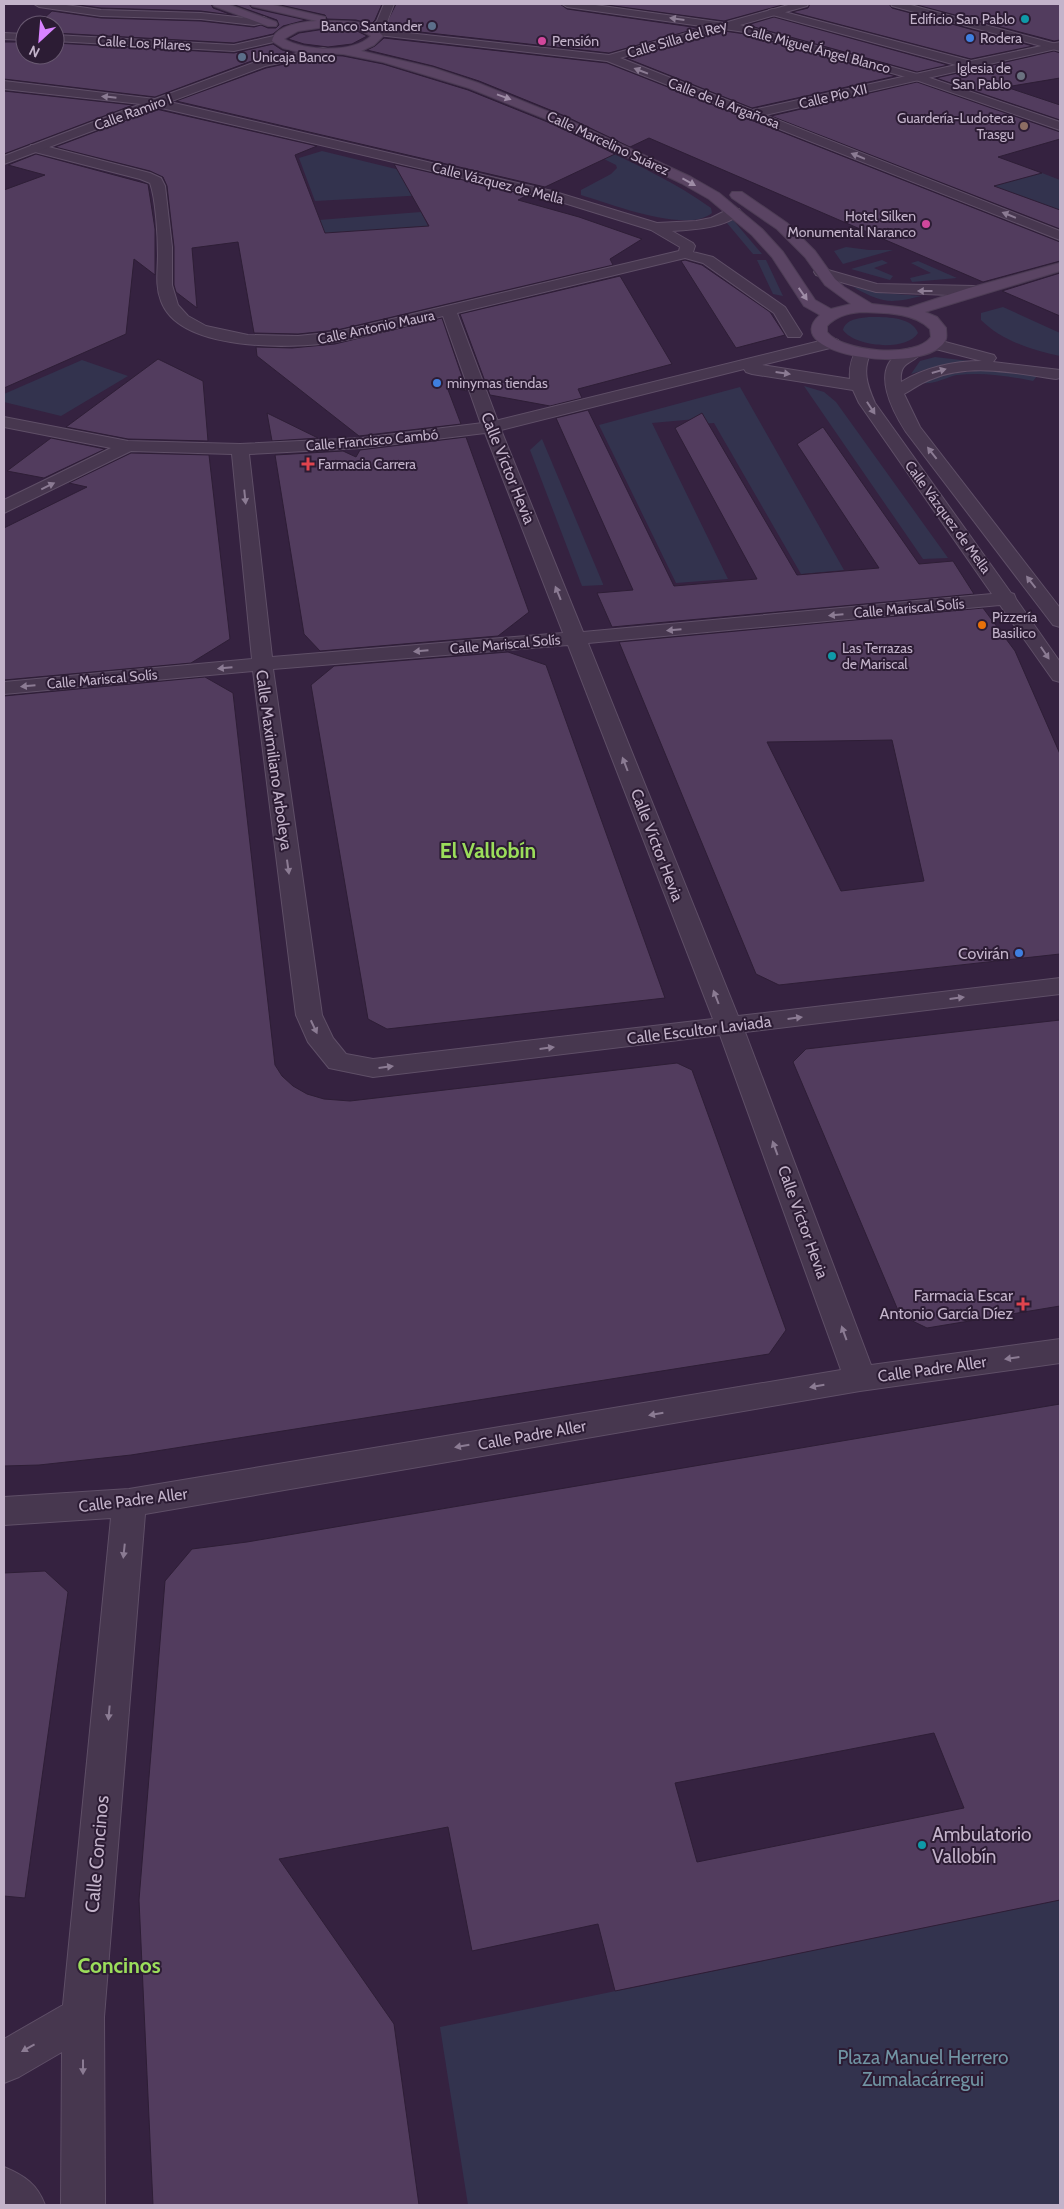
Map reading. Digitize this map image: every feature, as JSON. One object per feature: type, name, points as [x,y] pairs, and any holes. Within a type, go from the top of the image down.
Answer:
[{"type":"main road","points":[[218,4],[264,20],[280,42],[306,50],[323,51],[360,47],[373,35]]},
{"type":"main road","points":[[256,4],[342,24]]},
{"type":"main road","points":[[280,42],[308,25],[342,24]]},
{"type":"main road","name":"Calle Marcelino Suárez","points":[[342,24],[355,26],[373,35],[379,47],[388,51],[481,78],[557,106],[659,153]]},
{"type":"main road","name":"Calle Marcelino Suárez","points":[[339,50],[386,59],[470,85],[516,102],[686,180],[714,196],[757,232],[778,255],[809,302],[830,315]]},
{"type":"main road","name":"Calle Marcelino Suárez","points":[[674,160],[700,173]]},
{"type":"main road","points":[[730,190],[782,226],[810,254],[821,272],[839,290],[867,308]]},
{"type":"main road","points":[[910,312],[974,291],[1060,267]]},
{"type":"main road","points":[[853,308],[867,308],[910,312],[934,324],[939,330],[939,338],[934,344],[914,352],[880,354],[863,352],[832,343],[823,338],[818,331],[818,325],[830,315],[853,308]]},
{"type":"street","points":[[39,4],[95,12],[201,16],[254,22],[264,20]]},
{"type":"street","points":[[65,4],[95,12]]},
{"type":"street","points":[[373,35],[382,22],[389,4]]},
{"type":"street","name":"Calle Miguel Ángel Blanco","points":[[567,4],[726,25],[917,77],[1060,126]]},
{"type":"street","points":[[761,4],[778,11],[971,65]]},
{"type":"street","name":"Calle Silla del Rey","points":[[609,58],[804,4]]},
{"type":"street","points":[[902,4],[1058,46]]},
{"type":"street","name":"Calle de la Argañosa","points":[[373,35],[609,58],[1060,236]]},
{"type":"street","name":"Calle Los Pilares","points":[[65,39],[234,48],[239,50],[280,42],[297,55]]},
{"type":"street","name":"Calle Ramiro I","points":[[262,63],[280,42]]},
{"type":"street","name":"Calle Pío XII","points":[[752,114],[1058,46]]},
{"type":"street","name":"Calle Ramiro I","points":[[4,160],[262,63],[323,51]]},
{"type":"street","name":"Calle Vázquez de Mella","points":[[4,85],[158,103],[552,195],[656,227],[688,246],[686,254]]},
{"type":"street","points":[[9,144],[36,148]]},
{"type":"street","name":"Calle Antonio Maura","points":[[36,148],[145,176],[156,181],[165,249],[165,286],[171,307],[181,318],[190,324],[233,337],[269,341],[304,341],[336,337],[449,312],[686,254]]},
{"type":"street","points":[[656,227],[701,225],[726,217],[734,212]]},
{"type":"street","points":[[686,254],[708,260],[780,310],[794,334]]},
{"type":"street","points":[[821,272],[876,288],[974,291]]},
{"type":"street","name":"Calle Víctor Hevia","points":[[449,312],[491,428],[583,655],[727,1026],[743,1061],[860,1379]]},
{"type":"street","name":"Calle Francisco Cambó","points":[[4,422],[128,446],[240,449],[362,443],[491,428],[832,343]]},
{"type":"street","points":[[934,344],[1058,375]]},
{"type":"street","name":"Calle Vázquez de Mella","points":[[863,352],[856,364],[860,386],[867,402],[884,429],[1007,598],[1060,676]]},
{"type":"street","name":"Calle Vázquez de Mella","points":[[914,352],[899,362],[892,378],[895,392],[912,428],[1060,621]]},
{"type":"street","points":[[895,392],[923,376],[938,371],[972,366],[995,366],[1058,375]]},
{"type":"street","name":"Calle Francisco Cambó","points":[[734,368],[781,372],[860,386]]},
{"type":"street","points":[[4,507],[128,446]]},
{"type":"street","name":"Calle Maximiliano Arboleya","points":[[240,449],[260,633],[261,665],[309,1015],[321,1042],[338,1062]]},
{"type":"street","name":"Calle Mariscal Solís","points":[[4,688],[1007,598]]},
{"type":"street","name":"Calle Escultor Laviada","points":[[338,1062],[373,1068],[1060,986]]},
{"type":"street","name":"Calle Padre Aller","points":[[4,1511],[128,1503],[860,1379],[1060,1351]]},
{"type":"street","name":"Calle Concinos","points":[[83,2205],[83,2018],[128,1503]]},
{"type":"street","points":[[4,2062],[83,2018]]},
{"type":"street","points":[[4,2189],[23,2205]]},
{"type":"green space","points":[[601,148],[644,168],[685,191],[711,208],[712,213],[700,219],[667,219],[629,210],[581,195],[581,190],[611,174],[617,168],[616,165],[588,151]]},
{"type":"green space","points":[[322,151],[437,179],[445,194],[315,201],[299,158]]},
{"type":"green space","points":[[1042,173],[1060,180],[1060,211],[1035,217],[1032,200],[987,184],[1003,183]]},
{"type":"green space","points":[[421,212],[428,226],[387,229],[333,255],[319,220]]},
{"type":"green space","points":[[733,220],[762,254],[753,254],[727,223]]},
{"type":"green space","points":[[846,247],[869,250],[893,250],[843,264],[834,251]]},
{"type":"green space","points":[[757,260],[766,260],[783,296],[773,294]]},
{"type":"green space","points":[[882,260],[888,263],[874,268],[893,276],[890,280],[851,269]]},
{"type":"green space","points":[[918,261],[957,278],[912,282],[910,278],[931,273],[911,263]]},
{"type":"green space","points":[[853,287],[882,293],[922,296],[893,301],[879,299]]},
{"type":"green space","points":[[1003,307],[1060,333],[1060,356],[1018,344],[998,334],[981,320],[981,313]]},
{"type":"green space","points":[[869,317],[904,320],[915,327],[918,333],[912,339],[903,343],[880,345],[858,340],[849,336],[843,330],[850,321]]},
{"type":"green space","points":[[935,357],[978,362],[938,366],[911,374],[920,361]]},
{"type":"green space","points":[[82,360],[128,376],[61,416],[4,402],[4,394]]},
{"type":"green space","points":[[986,370],[1037,376],[1033,381],[995,375],[967,374],[931,383],[923,383],[947,374]]},
{"type":"green space","points":[[804,386],[824,392],[836,402],[948,558],[923,559]]},
{"type":"green space","points":[[740,387],[844,570],[801,574],[714,423],[700,424],[696,419],[652,423],[728,579],[676,583],[599,425]]},
{"type":"green space","points":[[542,439],[603,585],[582,586],[530,450]]},
{"type":"green space","name":"Plaza Manuel Herrero Zumalacárregui","points":[[1060,1900],[1060,2205],[468,2205],[440,2027]]},
{"type":"building","points":[[71,4],[211,4],[213,8],[232,15],[201,11],[101,8]]},
{"type":"building","points":[[232,4],[249,4],[252,8],[306,20],[283,26],[273,34],[234,43],[65,34],[65,15],[47,15],[52,11],[101,18],[201,21],[254,27],[261,25],[268,28],[276,28],[279,25],[277,20]]},
{"type":"building","points":[[276,4],[382,4],[375,20],[371,24],[356,20],[327,19],[325,15]]},
{"type":"building","points":[[396,4],[560,4],[567,9],[699,28],[609,53],[384,28]]},
{"type":"building","points":[[600,4],[786,4],[724,21]]},
{"type":"building","points":[[810,4],[889,4],[892,8],[1033,46],[971,59],[792,12],[808,8]]},
{"type":"building","name":"Edificio San Pablo","points":[[913,4],[1060,4],[1060,40],[1054,41]]},
{"type":"building","points":[[774,17],[948,65],[917,72],[747,25]]},
{"type":"building","points":[[325,29],[357,31],[367,36],[352,44],[328,47],[304,44],[288,39],[299,33]]},
{"type":"building","points":[[724,31],[745,34],[896,76],[752,108],[626,58]]},
{"type":"building","points":[[384,38],[607,63],[1060,242],[1060,261],[983,282],[649,138],[630,147],[565,116],[479,81],[433,66],[367,50]]},
{"type":"building","points":[[4,42],[15,42],[15,65],[65,65],[65,44],[234,53],[273,44],[282,50],[292,52],[257,59],[155,97],[4,79]]},
{"type":"building","points":[[1054,51],[1060,53],[1060,78],[1006,87],[1060,105],[1060,120],[936,78]]},
{"type":"building","points":[[326,55],[343,56],[383,64],[468,90],[555,125],[615,154],[545,187],[176,101],[266,68]]},
{"type":"building","points":[[917,82],[1060,132],[1060,139],[998,157],[1042,173],[994,186],[1060,210],[1060,229],[771,116]]},
{"type":"building","points":[[4,91],[133,105],[4,154]]},
{"type":"building","points":[[156,109],[317,146],[295,155],[325,233],[429,226],[394,164],[528,195],[518,200],[579,217],[642,239],[610,259],[613,265],[337,330],[298,334],[254,333],[238,242],[192,248],[197,308],[176,292],[174,285],[174,247],[167,186],[163,177],[150,171],[55,147]]},
{"type":"building","points":[[36,154],[148,184],[155,229],[155,275],[134,259],[126,334],[4,388],[4,190],[45,175],[8,165]]},
{"type":"building","points":[[685,260],[702,265],[770,312],[785,335],[736,348],[681,261]]},
{"type":"building","points":[[1060,273],[1060,316],[1002,291]]},
{"type":"building","points":[[620,276],[672,364],[578,389],[582,398],[550,406],[490,395],[460,314]]},
{"type":"building","points":[[442,318],[467,391],[447,387],[461,424],[359,436],[257,356],[256,347],[292,348],[335,344]]},
{"type":"building","points":[[158,359],[203,381],[208,441],[128,439],[66,427]]},
{"type":"building","points":[[588,410],[674,586],[757,579],[675,428],[702,413],[797,575],[879,568],[797,444],[823,427],[919,564],[953,561],[974,594],[612,627],[597,593],[633,590],[556,418]]},
{"type":"building","points":[[267,413],[318,438],[272,441]]},
{"type":"building","points":[[466,437],[529,612],[498,636],[320,651],[304,634],[275,455],[343,451],[356,457],[360,450]]},
{"type":"building","points":[[51,438],[105,449],[44,478],[7,471]]},
{"type":"building","points":[[131,453],[209,455],[230,639],[191,663],[4,680],[4,528],[87,487],[69,483]]},
{"type":"building","points":[[983,608],[1015,651],[1060,754],[1060,954],[779,985],[756,974],[619,642]],"holes":[[[892,740],[924,881],[841,891],[767,742]]]},
{"type":"building","points":[[508,652],[546,665],[665,998],[387,1029],[368,1019],[311,685],[334,666]]},
{"type":"building","points":[[205,677],[233,693],[275,1065],[282,1076],[293,1086],[307,1094],[324,1099],[350,1101],[677,1063],[692,1070],[786,1330],[769,1354],[131,1455],[39,1465],[4,1466],[4,696]]},
{"type":"building","points":[[1060,1020],[1060,1306],[927,1328],[900,1315],[793,1062],[806,1049]]},
{"type":"building","points":[[1060,1404],[1060,1900],[615,1991],[598,1924],[472,1951],[448,1827],[279,1859],[394,2024],[419,2205],[153,2205],[139,1900],[165,1581],[192,1549],[247,1542]],"holes":[[[934,1733],[964,1808],[697,1862],[675,1783]]]},
{"type":"building","points":[[45,1571],[68,1592],[25,1898],[4,1896],[4,1573]]},
{"type":"place","name":"Edificio San Pablo","points":[[1025,19]]},
{"type":"place","name":"Banco Santander","points":[[432,26]]},
{"type":"place","name":"Rodera","points":[[970,38]]},
{"type":"place","name":"Pensión","points":[[542,41]]},
{"type":"place","name":"Unicaja Banco","points":[[242,57]]},
{"type":"place","name":"Iglesia de San Pablo","points":[[1021,76]]},
{"type":"place","name":"Guardería-Ludoteca Trasgu","points":[[1024,126]]},
{"type":"place","name":"Hotel Silken Monumental Naranco","points":[[926,224]]},
{"type":"place","name":"minymas tiendas","points":[[437,383]]},
{"type":"place","name":"Farmacia Carrera","points":[[308,464]]},
{"type":"place","name":"Pizzería Basilico","points":[[982,625]]},
{"type":"place","name":"Las Terrazas de Mariscal","points":[[832,656]]},
{"type":"place","name":"Covirán","points":[[1019,953]]},
{"type":"place","name":"Farmacia Escar Antonio García Díez","points":[[1023,1304]]},
{"type":"place","name":"Ambulatorio Vallobín","points":[[922,1845]]},
{"type":"district","name":"El Vallobín","points":[[488,850]]},
{"type":"district","name":"Concinos","points":[[119,1965]]}]
